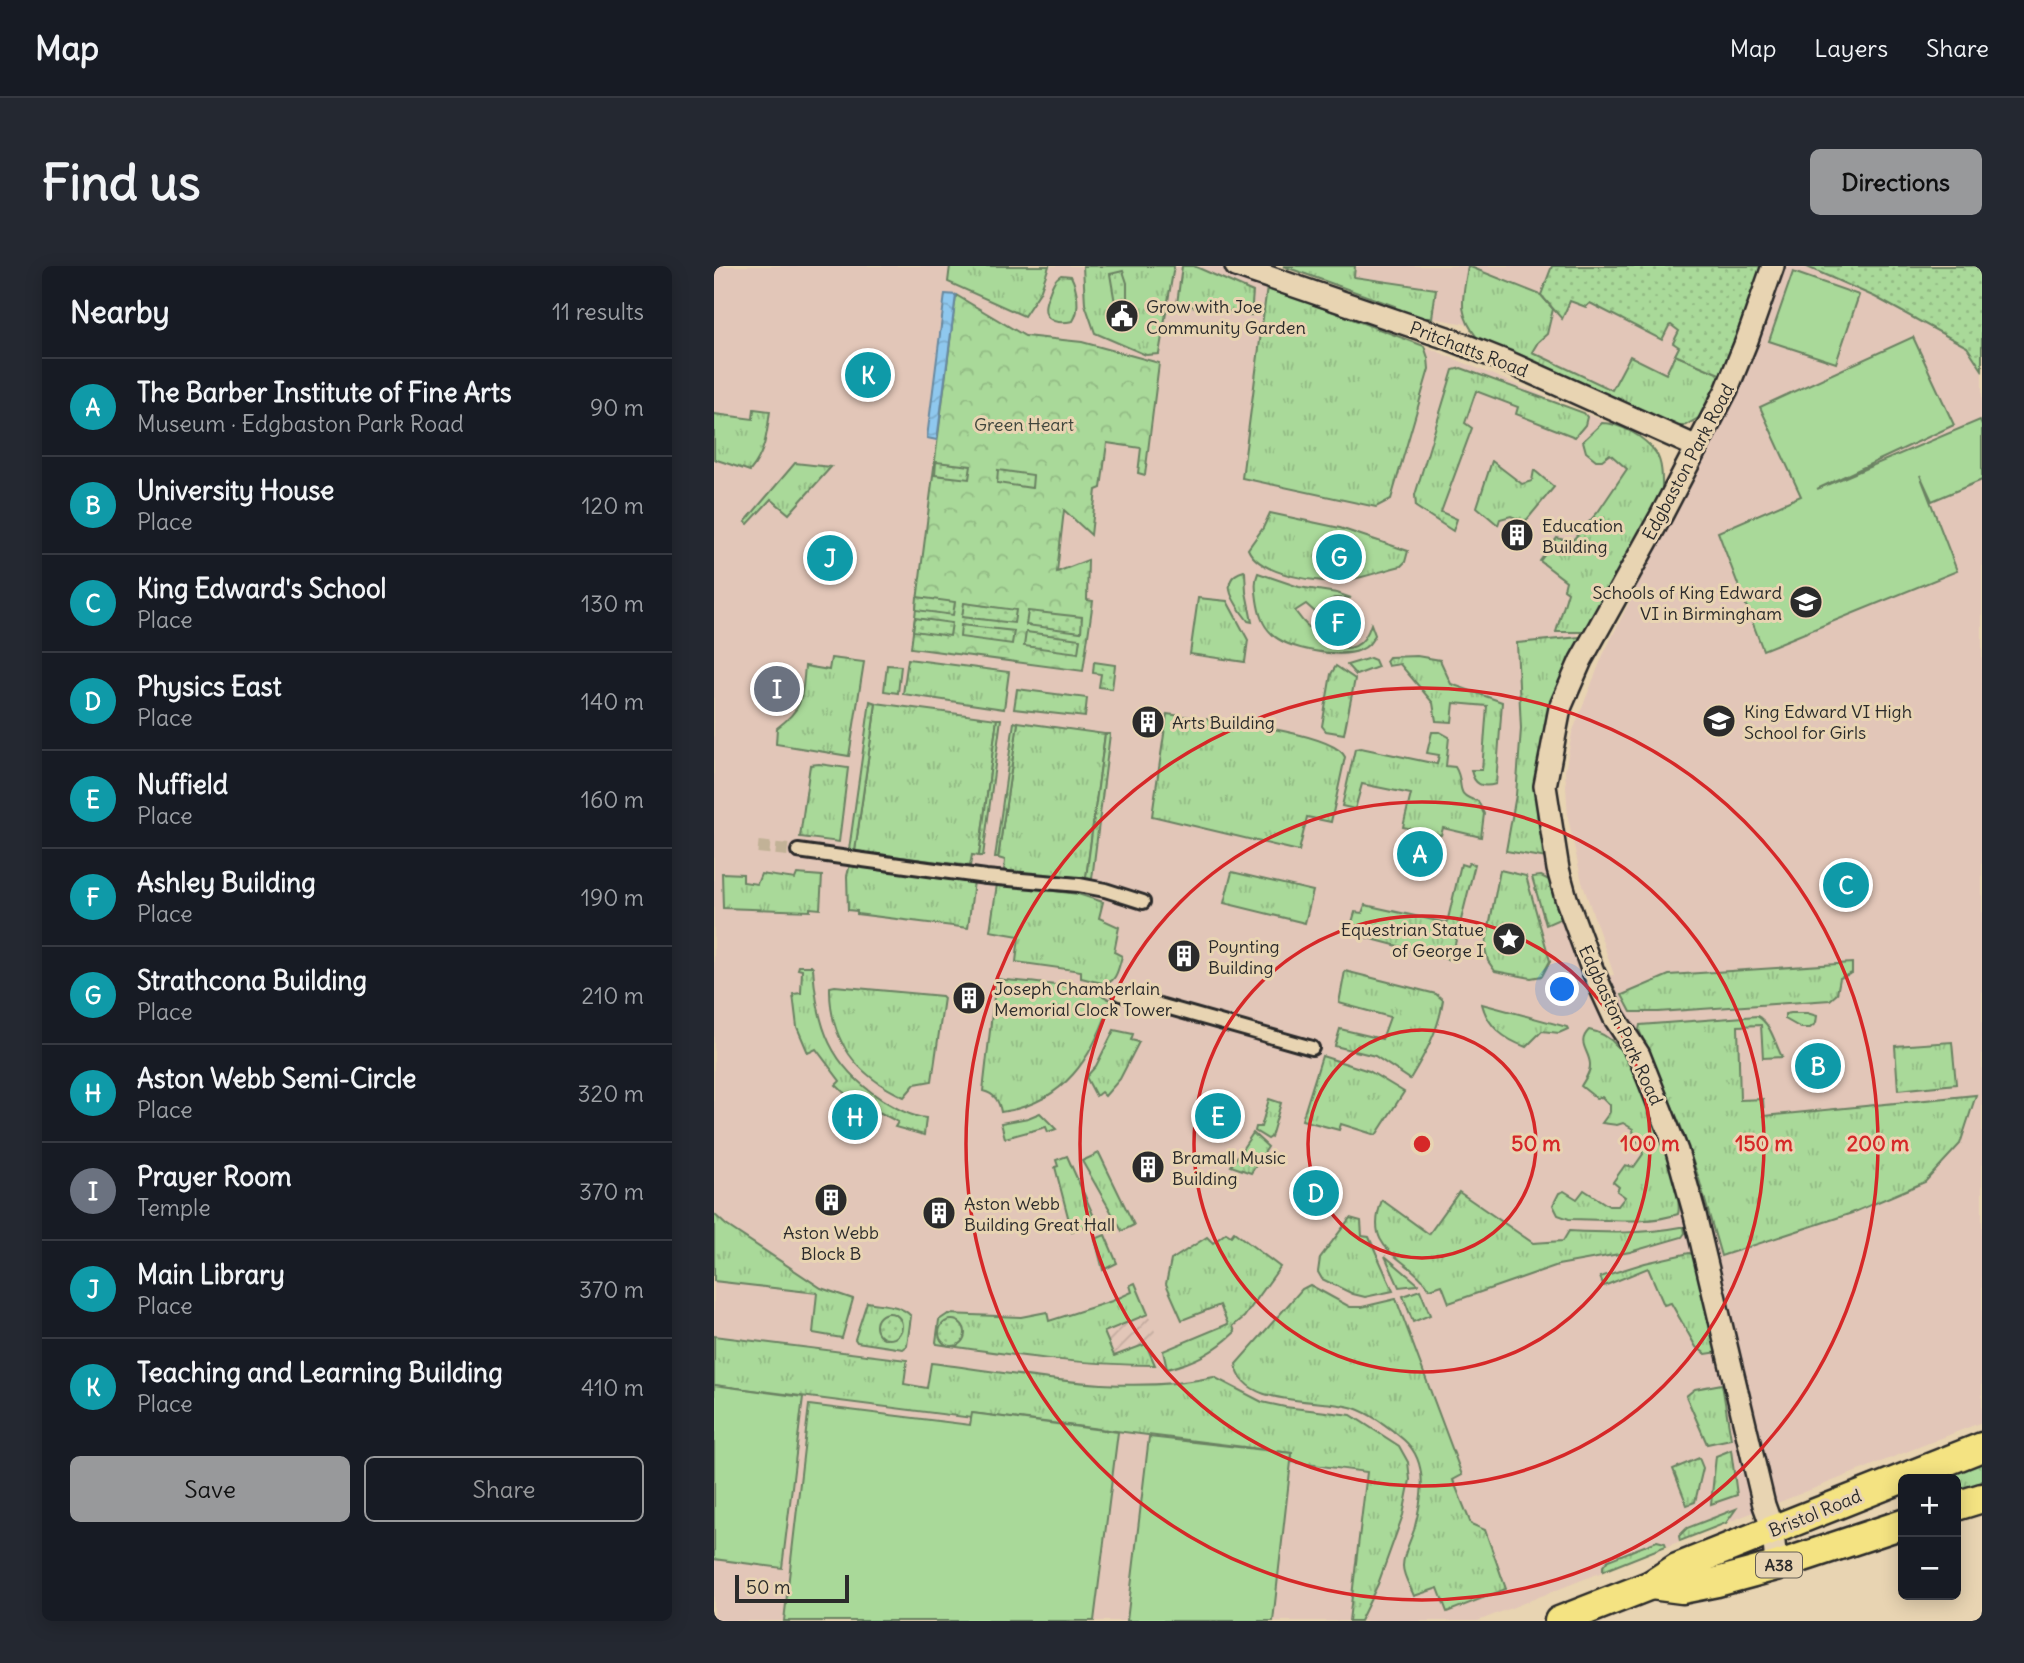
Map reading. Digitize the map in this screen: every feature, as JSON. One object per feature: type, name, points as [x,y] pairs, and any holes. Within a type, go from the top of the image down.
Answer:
[{"type":"highway","name":"Bristol Road","points":[[1559,1621],[1651,1585],[1677,1568],[1982,1447]]},
{"type":"highway","points":[[1773,1530],[1782,1544],[1794,1546],[1898,1511]]},
{"type":"highway","name":"Bristol Road","points":[[1651,1585],[1682,1589],[1776,1566],[1898,1526]]},
{"type":"street","name":"Pritchatts Road","points":[[1236,266],[1447,338],[1697,447]]},
{"type":"street","name":"Edgbaston Park Road","points":[[1773,266],[1727,389],[1581,660],[1560,708],[1545,786],[1558,869],[1592,970],[1614,1017],[1639,1055],[1677,1151],[1764,1505],[1773,1530],[1776,1566]]},
{"type":"street","points":[[798,851],[986,877],[1079,885],[1143,902]]},
{"type":"street","points":[[1120,994],[1312,1048]]},
{"type":"shaded area","points":[[714,266],[1218,266],[1424,346],[1635,434],[1635,465],[1593,600],[1551,694],[1532,785],[1552,899],[1584,978],[1614,975],[1582,882],[1568,818],[1565,771],[1572,733],[1603,655],[1656,548],[1720,430],[1754,353],[1783,266],[1982,266],[1982,1422],[1478,1621],[714,1621]]},
{"type":"shaded area","points":[[1283,266],[1763,266],[1684,426],[1478,339],[1466,324],[1416,318],[1393,312],[1395,306]]},
{"type":"shaded area","points":[[1148,1314],[1158,1339],[1114,1357],[1104,1332]]},
{"type":"green space","points":[[950,266],[1049,266],[1040,292],[1024,316],[948,282]]},
{"type":"green space","points":[[1083,266],[1174,266],[1159,354],[1146,355],[1095,333],[1085,304]]},
{"type":"green space","points":[[1182,266],[1194,266],[1253,292],[1251,315],[1177,304]]},
{"type":"green space","points":[[1283,266],[1355,266],[1354,277],[1436,289],[1432,318],[1416,318],[1393,312],[1395,306]]},
{"type":"green space","points":[[1468,266],[1541,295],[1553,309],[1547,334],[1532,352],[1612,390],[1630,356],[1666,374],[1675,355],[1724,376],[1702,416],[1684,426],[1662,426],[1478,339],[1464,312],[1463,296]]},
{"type":"green space","points":[[1552,266],[1763,266],[1724,376],[1675,355],[1679,347],[1673,343],[1679,331],[1671,325],[1662,340],[1590,303],[1586,307],[1570,301],[1562,319],[1541,295]]},
{"type":"green space","points":[[1805,266],[1982,266],[1982,370],[1967,347],[1875,297]]},
{"type":"green space","points":[[1123,271],[1127,283],[1127,299],[1115,303],[1110,274]]},
{"type":"green space","points":[[1793,272],[1859,295],[1836,363],[1769,341]]},
{"type":"green space","points":[[1061,275],[1071,276],[1075,286],[1077,305],[1073,321],[1058,322],[1046,314],[1046,302],[1051,288]]},
{"type":"green space","points":[[1267,287],[1424,346],[1429,369],[1391,499],[1376,507],[1242,478]]},
{"type":"green space","name":"Green Heart","points":[[956,295],[1025,336],[1082,342],[1159,363],[1145,475],[1138,473],[1141,448],[1107,443],[1101,488],[1096,490],[1091,535],[1064,510],[1057,572],[1088,560],[1087,600],[1093,601],[1083,671],[911,648]]},
{"type":"green space","points":[[1913,337],[1954,425],[1817,489],[1980,420],[1982,480],[1932,501],[1920,475],[1957,571],[1763,650],[1718,532],[1801,496],[1760,407]]},
{"type":"green space","points":[[1461,368],[1584,413],[1587,417],[1585,425],[1575,437],[1516,414],[1518,407],[1476,391],[1465,423],[1472,428],[1441,512],[1457,519],[1453,531],[1416,507],[1415,495],[1453,370]]},
{"type":"green space","points":[[754,409],[770,411],[762,450],[750,471],[714,459],[714,414],[753,419]]},
{"type":"green space","points":[[1602,423],[1624,428],[1651,447],[1660,462],[1662,492],[1585,632],[1556,632],[1568,592],[1564,589],[1566,581],[1540,561],[1557,538],[1571,542],[1598,512],[1627,469],[1610,454],[1602,460],[1596,460],[1586,452],[1583,441]]},
{"type":"green space","points":[[1492,461],[1522,484],[1532,481],[1534,470],[1554,487],[1525,522],[1511,516],[1500,519],[1498,525],[1477,507]]},
{"type":"green space","points":[[936,462],[971,466],[969,479],[935,475]]},
{"type":"green space","points":[[795,463],[831,467],[789,514],[771,499],[748,524],[745,522]]},
{"type":"green space","points":[[998,470],[1033,475],[1032,488],[997,483]]},
{"type":"green space","points":[[1270,513],[1340,528],[1408,551],[1405,562],[1401,566],[1337,581],[1308,579],[1278,572],[1254,558],[1248,549]]},
{"type":"green space","points":[[1244,571],[1252,622],[1248,621],[1231,594],[1231,580]]},
{"type":"green space","points":[[1258,573],[1299,587],[1351,598],[1334,598],[1315,612],[1306,604],[1295,611],[1312,630],[1334,645],[1345,648],[1355,646],[1364,639],[1371,624],[1375,635],[1363,649],[1351,653],[1314,651],[1279,639],[1266,627],[1260,614],[1256,586]]},
{"type":"green space","points":[[917,597],[955,602],[953,615],[916,610]]},
{"type":"green space","points":[[1198,598],[1227,601],[1248,640],[1245,662],[1190,654]]},
{"type":"green space","points":[[964,603],[1016,610],[1014,623],[962,617]]},
{"type":"green space","points":[[1028,611],[1082,617],[1081,632],[1026,625]]},
{"type":"green space","points":[[915,618],[952,623],[950,636],[913,631]]},
{"type":"green space","points":[[961,625],[1014,631],[1012,644],[960,637]]},
{"type":"green space","points":[[1026,632],[1080,639],[1078,653],[1024,646]]},
{"type":"green space","points":[[1581,637],[1552,708],[1538,763],[1536,801],[1547,858],[1506,851],[1516,795],[1521,729],[1517,643]]},
{"type":"green space","points":[[1417,656],[1440,660],[1451,684],[1502,702],[1496,784],[1479,784],[1471,770],[1482,770],[1487,706],[1454,703],[1452,722],[1436,721],[1433,703],[1400,664],[1388,666],[1386,661],[1389,657]]},
{"type":"green space","points":[[831,658],[864,662],[849,756],[776,744],[777,728],[786,721],[800,702],[805,666],[829,670]]},
{"type":"green space","points":[[1370,658],[1375,660],[1378,667],[1356,675],[1347,665]]},
{"type":"green space","points":[[908,659],[1009,672],[1004,709],[903,694]]},
{"type":"green space","points":[[1094,662],[1115,665],[1112,689],[1099,687],[1101,674],[1093,673]]},
{"type":"green space","points":[[887,665],[901,666],[898,693],[884,691]]},
{"type":"green space","points":[[1336,666],[1355,679],[1344,734],[1326,731],[1322,726],[1331,674]]},
{"type":"green space","points":[[1017,689],[1087,698],[1085,717],[1014,709]]},
{"type":"green space","points":[[870,701],[876,703],[855,851],[849,850]]},
{"type":"green space","points":[[876,703],[997,719],[979,856],[972,855],[970,866],[855,851]]},
{"type":"green space","points":[[1167,714],[1264,727],[1317,740],[1335,748],[1345,757],[1331,822],[1307,817],[1299,851],[1152,816]]},
{"type":"green space","points":[[997,719],[1001,719],[983,856],[979,856]]},
{"type":"green space","points":[[1014,722],[1018,723],[998,858],[995,858]]},
{"type":"green space","points":[[1018,722],[1105,734],[1086,878],[1004,871],[1005,860],[998,858]]},
{"type":"green space","points":[[1432,732],[1440,732],[1449,737],[1446,766],[1455,767],[1465,796],[1478,801],[1484,814],[1481,837],[1443,828],[1441,835],[1403,827],[1411,794],[1362,784],[1355,809],[1342,806],[1355,749],[1437,764],[1439,755],[1427,753]]},
{"type":"green space","points":[[1105,734],[1110,734],[1092,879],[1086,878]]},
{"type":"green space","points":[[810,765],[848,768],[839,842],[800,837]]},
{"type":"green space","points":[[1469,863],[1475,864],[1451,960],[1349,933],[1355,912],[1362,913],[1365,905],[1447,923],[1461,864],[1467,866]]},
{"type":"green space","points":[[850,864],[974,881],[968,928],[857,914],[857,911],[848,910],[847,876]]},
{"type":"green space","points":[[1500,870],[1526,876],[1550,961],[1542,976],[1531,978],[1495,971],[1488,961],[1485,948]]},
{"type":"green space","points":[[1232,872],[1313,891],[1305,923],[1224,903]]},
{"type":"green space","points":[[722,873],[743,874],[743,882],[757,884],[761,874],[795,879],[797,874],[822,876],[820,909],[810,908],[810,911],[723,908]]},
{"type":"green space","points":[[1541,876],[1551,881],[1562,918],[1546,925],[1532,877]]},
{"type":"green space","points":[[997,884],[1078,894],[1103,902],[1099,918],[1119,927],[1114,952],[1122,956],[1114,979],[1105,983],[1099,982],[1081,978],[1081,971],[1016,962],[1019,936],[990,931]]},
{"type":"green space","points":[[1852,963],[1852,973],[1840,978],[1837,994],[1830,1000],[1631,1012],[1622,995],[1669,975]]},
{"type":"green space","points":[[799,966],[813,968],[818,1009],[829,1043],[838,1058],[849,1072],[881,1099],[908,1113],[926,1118],[924,1135],[895,1127],[898,1122],[862,1103],[859,1107],[836,1085],[840,1081],[816,1049],[808,1053],[797,1027],[793,994],[801,993],[802,970],[798,969]]},
{"type":"green space","points":[[1345,971],[1436,994],[1443,1000],[1435,1032],[1410,1079],[1375,1056],[1335,1046],[1340,1029],[1382,1039],[1390,1017],[1339,1003]]},
{"type":"green space","points":[[996,979],[1090,991],[1111,1001],[1095,1041],[1073,1074],[1059,1088],[1042,1099],[1001,1112],[996,1099],[983,1091]]},
{"type":"green space","points":[[830,987],[942,996],[944,998],[932,1081],[915,1084],[904,1097],[872,1078],[860,1067],[849,1054],[835,1024]]},
{"type":"green space","points":[[1482,1004],[1568,1029],[1559,1033],[1542,1031],[1526,1047],[1498,1031],[1488,1019]]},
{"type":"green space","points":[[1785,1014],[1817,1016],[1816,1023],[1810,1028],[1801,1028],[1785,1019]]},
{"type":"green space","points":[[1757,1016],[1769,1029],[1782,1057],[1763,1058],[1761,1025],[1738,1026],[1740,1100],[1763,1099],[1764,1116],[1976,1095],[1960,1144],[1925,1182],[1852,1213],[1721,1256],[1681,1127],[1639,1030],[1640,1025]]},
{"type":"green space","points":[[1114,1030],[1133,1034],[1131,1040],[1139,1042],[1120,1079],[1105,1096],[1101,1092],[1096,1096],[1086,1077],[1096,1066]]},
{"type":"green space","points":[[1589,1030],[1614,1043],[1636,1078],[1667,1155],[1678,1200],[1678,1214],[1639,1220],[1569,1219],[1558,1215],[1553,1205],[1559,1193],[1564,1191],[1577,1199],[1584,1190],[1609,1206],[1618,1206],[1625,1197],[1617,1191],[1619,1187],[1613,1182],[1625,1165],[1634,1167],[1643,1154],[1633,1129],[1623,1123],[1602,1123],[1610,1112],[1610,1105],[1602,1097],[1596,1098],[1581,1086],[1590,1067],[1583,1043]]},
{"type":"green space","points":[[1952,1042],[1956,1084],[1898,1090],[1895,1046]]},
{"type":"green space","points":[[1322,1056],[1369,1071],[1404,1092],[1376,1135],[1341,1124],[1339,1130],[1302,1120]]},
{"type":"green space","points":[[1269,1099],[1281,1103],[1271,1137],[1268,1139],[1255,1131],[1256,1127],[1261,1127]]},
{"type":"green space","points":[[1040,1113],[1056,1129],[1048,1132],[1046,1127],[1005,1138],[1001,1123]]},
{"type":"green space","points":[[1253,1133],[1268,1147],[1251,1173],[1231,1166]]},
{"type":"green space","points":[[1099,1153],[1134,1225],[1122,1231],[1082,1161]]},
{"type":"green space","points":[[1067,1156],[1096,1221],[1072,1232],[1055,1167],[1058,1166],[1056,1160]]},
{"type":"green space","points":[[1459,1192],[1533,1243],[1563,1241],[1569,1231],[1654,1231],[1684,1227],[1685,1233],[1682,1237],[1630,1252],[1558,1265],[1449,1303],[1442,1285],[1430,1289],[1382,1242],[1377,1218],[1382,1200],[1429,1234]]},
{"type":"green space","points":[[714,1214],[726,1225],[821,1288],[853,1299],[842,1338],[813,1333],[817,1293],[714,1281]]},
{"type":"green space","points":[[1350,1218],[1361,1221],[1362,1236],[1369,1237],[1393,1291],[1365,1297],[1322,1279],[1318,1272],[1320,1258]]},
{"type":"green space","points":[[1234,1232],[1280,1267],[1244,1317],[1233,1326],[1235,1332],[1212,1351],[1167,1369],[1163,1351],[1228,1324],[1220,1305],[1182,1320],[1166,1284],[1171,1260],[1207,1237],[1213,1243],[1226,1233],[1231,1236]]},
{"type":"green space","points":[[1105,1235],[1117,1263],[1103,1270],[1095,1239]]},
{"type":"green space","points":[[1689,1253],[1698,1256],[1719,1352],[1706,1354],[1696,1347],[1671,1303],[1664,1305],[1648,1268],[1604,1286],[1600,1277]]},
{"type":"green space","points":[[1385,1256],[1418,1284],[1399,1287]]},
{"type":"green space","points":[[1135,1283],[1148,1314],[1104,1332],[1114,1356],[1146,1344],[1155,1365],[1046,1359],[936,1342],[939,1320],[948,1314],[1021,1317],[1047,1312],[1049,1321],[1112,1301],[1132,1292],[1130,1285]]},
{"type":"green space","points":[[1310,1285],[1350,1307],[1396,1299],[1462,1475],[1453,1480],[1471,1524],[1485,1530],[1506,1589],[1447,1612],[1438,1588],[1414,1596],[1403,1566],[1405,1552],[1414,1530],[1422,1482],[1418,1460],[1412,1449],[1386,1426],[1354,1408],[1267,1395],[1252,1388],[1241,1378],[1236,1364],[1302,1289]]},
{"type":"green space","points":[[1420,1290],[1430,1315],[1413,1322],[1403,1296]]},
{"type":"green space","points":[[867,1302],[896,1307],[911,1316],[907,1346],[903,1349],[857,1342],[855,1339]]},
{"type":"green space","points":[[889,1313],[898,1317],[902,1326],[898,1335],[889,1339],[880,1335],[876,1326],[880,1317]]},
{"type":"green space","points":[[952,1320],[961,1324],[965,1333],[961,1342],[952,1346],[943,1342],[939,1333],[943,1324]]},
{"type":"green space","points":[[714,1336],[907,1360],[904,1384],[927,1388],[931,1363],[1037,1378],[1108,1384],[1179,1383],[1214,1377],[1262,1402],[1351,1415],[1399,1446],[1408,1462],[1410,1480],[1403,1515],[1378,1584],[1360,1621],[1349,1621],[1367,1472],[1291,1462],[1292,1453],[973,1413],[972,1418],[714,1385]]},
{"type":"green space","points":[[1722,1384],[1731,1439],[1707,1444],[1686,1396],[1695,1389]]},
{"type":"green space","points":[[714,1385],[803,1397],[782,1568],[714,1559]]},
{"type":"green space","points":[[809,1405],[970,1425],[972,1413],[1118,1432],[1094,1621],[784,1621]]},
{"type":"green space","points":[[1149,1437],[1292,1453],[1273,1621],[1127,1621]]},
{"type":"green space","points":[[1731,1450],[1737,1495],[1711,1504],[1716,1456]]},
{"type":"green space","points":[[1699,1458],[1703,1468],[1695,1502],[1687,1505],[1673,1469]]},
{"type":"green space","points":[[1982,1458],[1982,1482],[1961,1491],[1961,1474],[1938,1474]]},
{"type":"green space","points":[[1736,1509],[1726,1523],[1680,1541],[1679,1536],[1687,1528]]},
{"type":"green space","points":[[1657,1541],[1665,1543],[1666,1546],[1603,1571],[1608,1560]]},
{"type":"water","points":[[945,294],[956,295],[937,440],[927,438]]},
{"type":"tunnel","points":[[758,847],[798,851]]},
{"type":"place","name":"Grow with Joe Community Garden","points":[[1122,316]]},
{"type":"place","name":"Teaching and Learning Building","points":[[868,375]]},
{"type":"place","name":"Education Building","points":[[1517,535]]},
{"type":"place","name":"Strathcona Building","points":[[1339,557]]},
{"type":"place","name":"Main Library","points":[[830,558]]},
{"type":"place","name":"Schools of King Edward VI in Birmingham","points":[[1806,602]]},
{"type":"place","name":"Ashley Building","points":[[1338,623]]},
{"type":"place","name":"Prayer Room","points":[[777,689]]},
{"type":"place","name":"King Edward VI High School for Girls","points":[[1719,721]]},
{"type":"place","name":"Arts Building","points":[[1148,722]]},
{"type":"place","name":"The Barber Institute of Fine Arts","points":[[1420,854]]},
{"type":"place","name":"King Edward's School","points":[[1846,885]]},
{"type":"place","name":"Equestrian Statue of George I","points":[[1509,939]]},
{"type":"place","name":"Poynting Building","points":[[1184,956]]},
{"type":"place","name":"Joseph Chamberlain Memorial Clock Tower","points":[[969,998]]},
{"type":"place","name":"University House","points":[[1818,1066]]},
{"type":"place","name":"Nuffield","points":[[1218,1116]]},
{"type":"place","name":"Aston Webb Semi-Circle","points":[[855,1117]]},
{"type":"place","name":"Bramall Music Building","points":[[1148,1167]]},
{"type":"place","name":"Physics East","points":[[1316,1193]]},
{"type":"place","name":"Aston Webb Block B","points":[[831,1200]]},
{"type":"place","name":"Aston Webb Building Great Hall","points":[[939,1213]]}]
